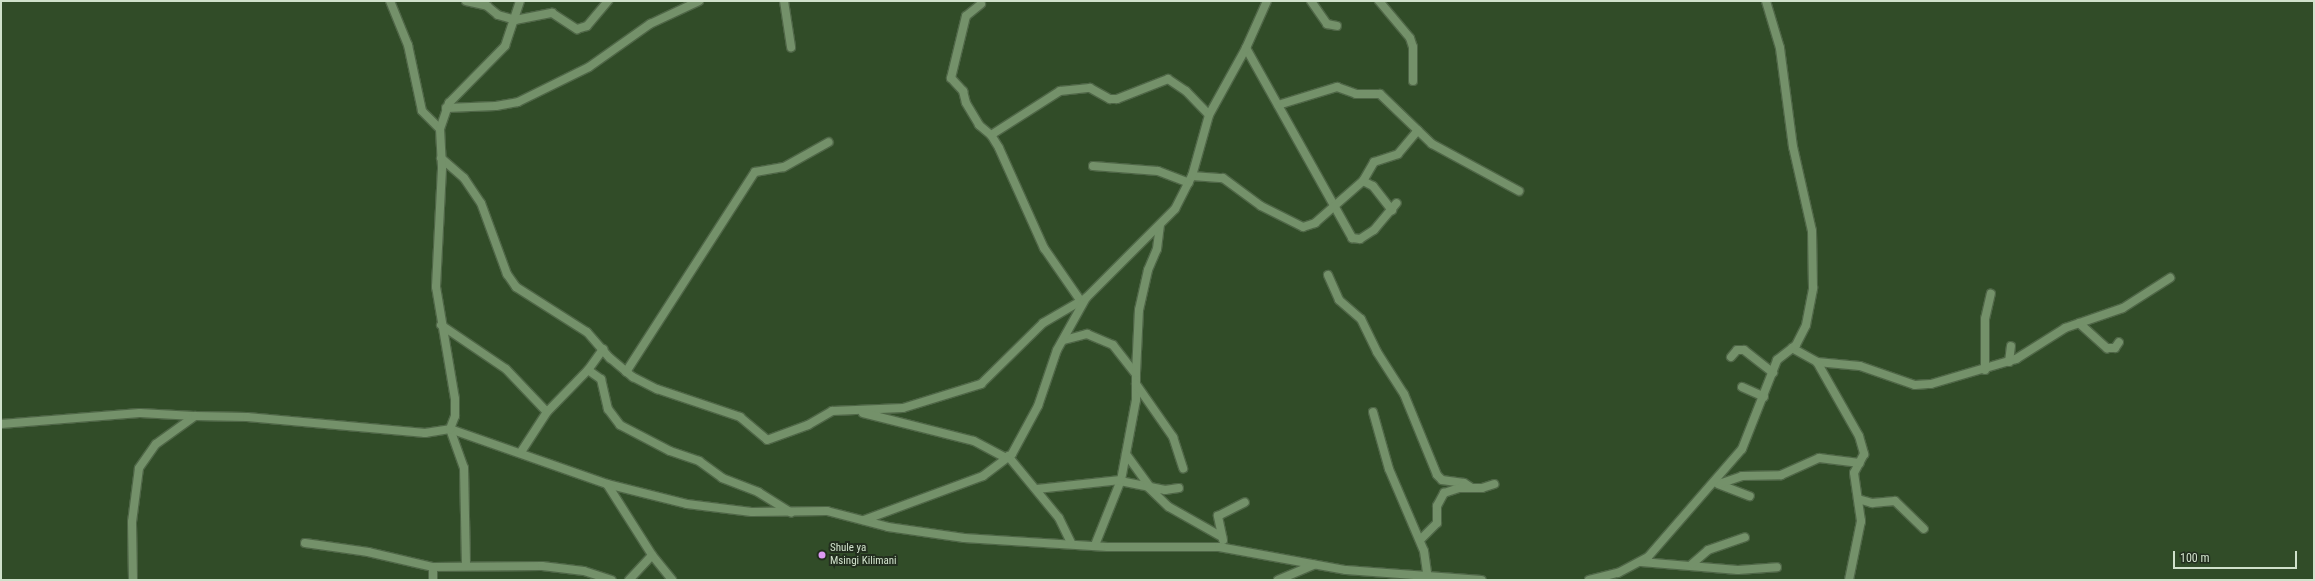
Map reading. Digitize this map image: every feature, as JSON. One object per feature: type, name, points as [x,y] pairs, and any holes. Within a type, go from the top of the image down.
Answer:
[{"type":"street","points":[[390,1],[408,45],[422,111],[440,129]]},
{"type":"street","points":[[466,1],[487,6],[498,15],[515,20],[552,13],[580,28],[587,26],[608,1]]},
{"type":"street","points":[[466,565],[464,468],[450,429],[455,416],[454,399],[441,325],[436,253],[441,158],[440,129],[446,108],[455,96],[500,53],[515,20],[520,1]]},
{"type":"street","points":[[446,108],[496,106],[522,100],[589,67],[650,24],[698,1]]},
{"type":"street","points":[[784,1],[792,47]]},
{"type":"street","points":[[1262,1],[1264,10]]},
{"type":"street","points":[[441,158],[464,178],[481,203],[510,281],[582,328],[626,372],[657,389],[740,417],[766,440],[808,425],[829,412],[852,408],[903,408],[981,384],[1042,323],[1083,299],[1175,209],[1190,179],[1209,115],[1246,48],[1264,10],[1266,1]]},
{"type":"street","points":[[1311,1],[1327,24],[1337,26]]},
{"type":"street","points":[[1379,1],[1410,38],[1413,47],[1413,81]]},
{"type":"street","points":[[1589,580],[1602,578],[1640,562],[1648,557],[1707,486],[1742,449],[1764,397],[1772,373],[1781,355],[1792,348],[1800,339],[1810,309],[1813,244],[1809,206],[1793,147],[1780,48],[1766,1]]},
{"type":"street","points":[[981,4],[966,16],[960,33],[961,49],[954,59],[950,74],[963,91],[966,103],[979,125],[991,135],[1044,248],[1083,299]]},
{"type":"street","points":[[1246,48],[1278,105],[1301,151],[1335,206],[1348,234],[1356,240],[1374,230],[1394,207],[1373,186],[1363,180]]},
{"type":"street","points":[[991,135],[1060,91],[1090,88],[1110,99],[1117,99],[1168,78],[1186,91],[1209,115]]},
{"type":"street","points":[[1278,105],[1337,87],[1356,94],[1380,94],[1418,130],[1442,150],[1519,191]]},
{"type":"street","points":[[1093,166],[1158,171],[1190,179],[1222,178],[1261,206],[1303,227],[1315,223],[1335,206],[1363,180],[1374,162],[1398,154],[1418,130]]},
{"type":"street","points":[[626,372],[754,172],[784,167],[829,142]]},
{"type":"street","points":[[1095,545],[1121,480],[1136,384],[1139,310],[1145,281],[1157,249],[1160,225]]},
{"type":"street","points":[[1328,275],[1339,300],[1361,319],[1376,352],[1404,394],[1432,469],[1442,480],[1464,482],[1472,488]]},
{"type":"street","points":[[1792,348],[1817,362],[1860,366],[1915,385],[1952,380],[2009,362],[2079,323],[2123,308],[2170,278]]},
{"type":"street","points":[[1984,370],[1985,319],[1991,294]]},
{"type":"street","points":[[864,520],[983,476],[1007,457],[1038,406],[1063,340],[1083,299]]},
{"type":"street","points":[[2079,323],[2107,348],[2115,348],[2119,342]]},
{"type":"street","points":[[441,325],[506,369],[547,412]]},
{"type":"street","points":[[1063,340],[1087,334],[1099,338],[1122,352],[1136,374]]},
{"type":"street","points":[[2009,362],[2011,346]]},
{"type":"street","points":[[521,452],[547,412],[588,370],[603,350]]},
{"type":"street","points":[[1730,357],[1737,350],[1744,350],[1772,373]]},
{"type":"street","points":[[1817,362],[1859,436],[1864,454],[1854,473],[1858,498],[1859,541],[1849,580]]},
{"type":"street","points":[[588,370],[601,379],[608,409],[620,425],[670,451],[699,461],[718,475],[758,492],[791,514]]},
{"type":"street","points":[[1136,384],[1173,437],[1183,468]]},
{"type":"street","points":[[1742,387],[1764,397]]},
{"type":"street","points":[[852,408],[886,420],[974,441],[1007,457],[1037,489],[1059,518],[1071,543]]},
{"type":"street","points":[[1373,412],[1389,469],[1420,540],[1428,578]]},
{"type":"street","points":[[1,424],[140,413],[247,417],[426,433],[450,429],[521,452],[607,484],[687,504],[791,514],[827,511],[920,533],[1095,545],[1193,544],[1224,548],[1315,565],[1428,578],[1482,580]]},
{"type":"street","points":[[132,580],[132,522],[139,468],[156,444],[195,416]]},
{"type":"street","points":[[1126,454],[1148,486],[1169,507],[1222,537]]},
{"type":"street","points":[[1707,486],[1719,484],[1742,476],[1781,475],[1819,458],[1860,463]]},
{"type":"street","points":[[1037,489],[1121,480],[1164,490],[1179,488]]},
{"type":"street","points":[[607,484],[652,555],[672,580]]},
{"type":"street","points":[[1420,540],[1436,523],[1437,506],[1440,496],[1455,489],[1494,484]]},
{"type":"street","points":[[1719,484],[1750,496]]},
{"type":"street","points":[[1858,498],[1872,503],[1895,501],[1924,529]]},
{"type":"street","points":[[1224,548],[1218,516],[1245,502]]},
{"type":"street","points":[[1692,564],[1708,550],[1745,536]]},
{"type":"street","points":[[305,543],[368,552],[433,567],[466,565],[542,566],[584,571],[612,580]]},
{"type":"street","points":[[629,580],[652,555]]},
{"type":"street","points":[[1640,562],[1692,564],[1738,570],[1777,567]]},
{"type":"street","points":[[1278,580],[1315,565]]},
{"type":"street","points":[[433,567],[433,580]]},
{"type":"place","name":"Shule ya Msingi Kilimani","points":[[822,555]]}]
